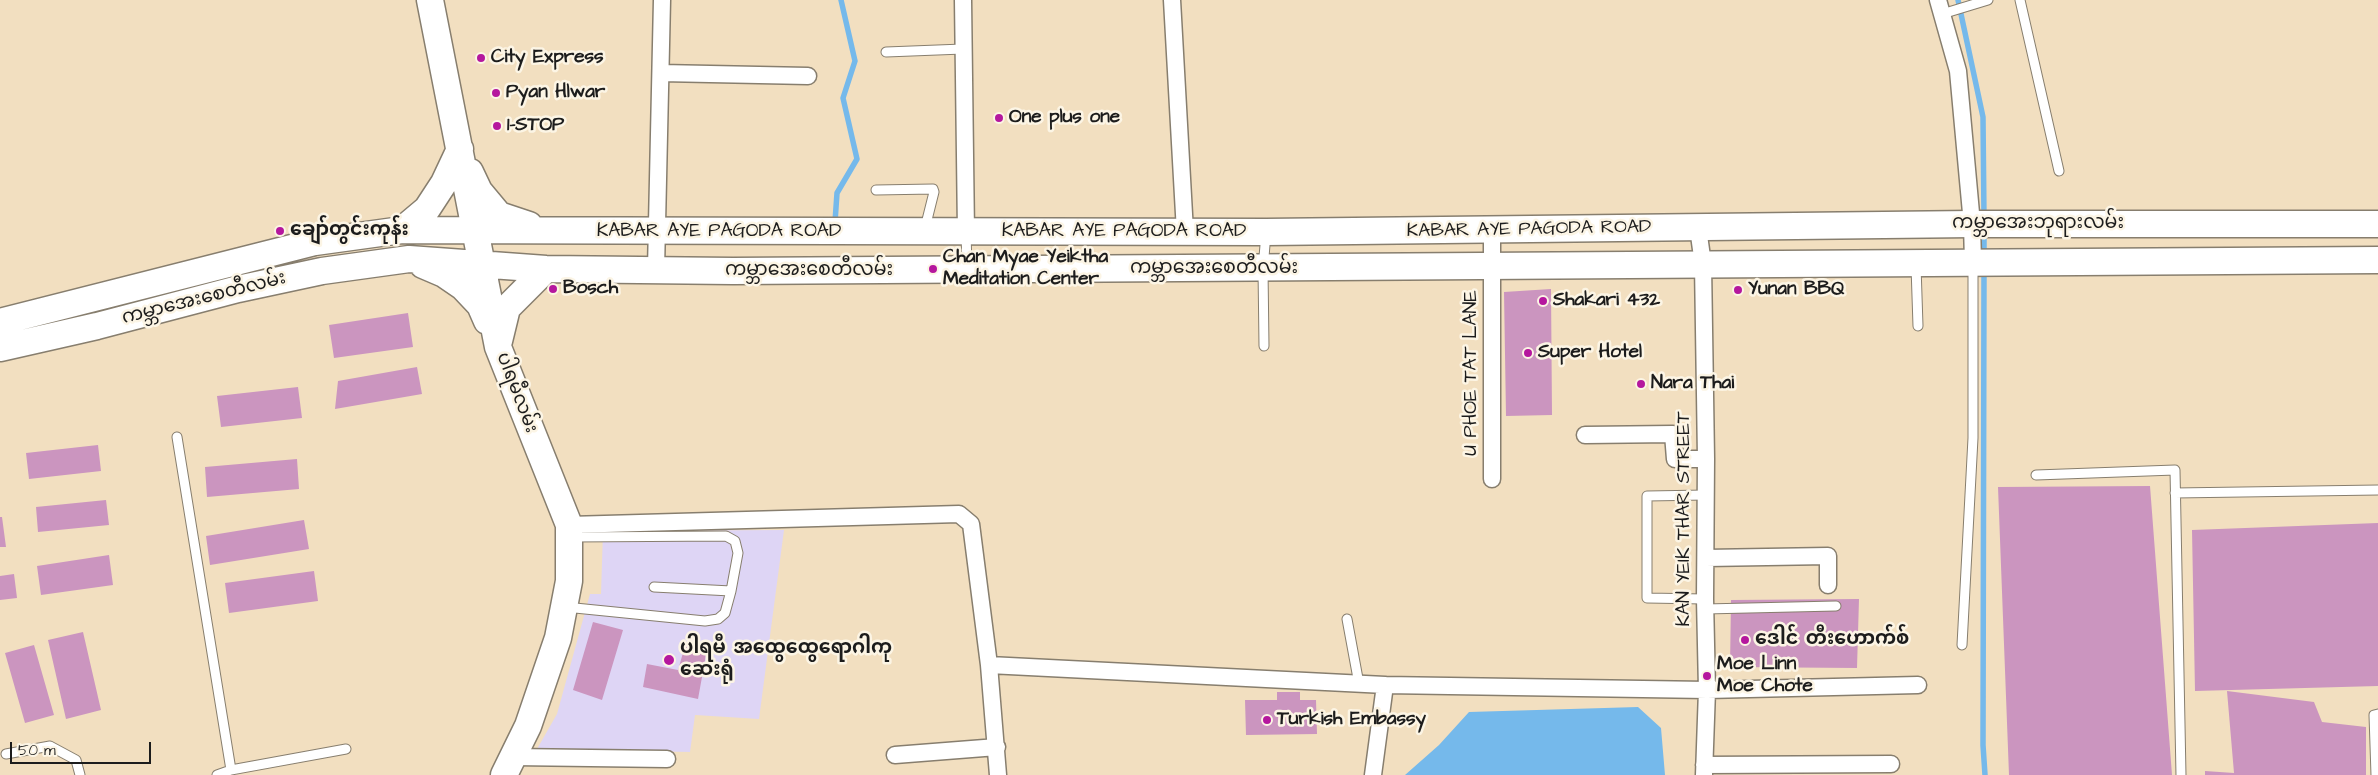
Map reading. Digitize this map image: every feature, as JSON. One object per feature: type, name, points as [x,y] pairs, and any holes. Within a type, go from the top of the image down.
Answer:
[{"type":"main road","name":"ပါရမီလမ်း","points":[[430,0],[498,347],[569,531],[569,582],[558,638],[528,726],[509,766]]},
{"type":"main road","points":[[402,230],[431,203],[444,184],[460,149]]},
{"type":"main road","points":[[460,149],[479,191],[499,216],[550,231]]},
{"type":"main road","name":"ကမ္ဘာအေးဘုရားလမ်း","points":[[1698,228],[1972,224],[2378,224]]},
{"type":"main road","points":[[2070,224],[2070,262]]},
{"type":"main road","name":"KABAR AYE PAGODA ROAD","points":[[550,231],[966,233],[1698,228]]},
{"type":"main road","points":[[402,230],[550,231]]},
{"type":"main road","name":"ကမ္ဘာအေးစေတီလမ်း","points":[[0,322],[315,242],[402,230]]},
{"type":"main road","points":[[733,271],[734,232]]},
{"type":"main road","points":[[409,259],[546,269]]},
{"type":"main road","points":[[409,259],[444,274],[463,287],[480,305],[498,347]]},
{"type":"main road","name":"ကမ္ဘာအေးစေတီလမ်း","points":[[0,348],[97,326],[238,288],[322,271],[409,259]]},
{"type":"main road","name":"ကမ္ဘာအေးဘုရားလမ်း","points":[[1703,264],[2378,260]]},
{"type":"main road","name":"ကမ္ဘာအေးစေတီလမ်း","points":[[546,269],[733,271],[1263,269],[1703,264]]},
{"type":"main road","points":[[498,347],[507,308],[546,269]]},
{"type":"main road","points":[[90,299],[97,326]]},
{"type":"street","points":[[656,270],[662,0]]},
{"type":"street","points":[[964,0],[966,233]]},
{"type":"street","points":[[1172,0],[1185,232]]},
{"type":"street","points":[[1940,7],[1958,71],[1972,224],[1981,262]]},
{"type":"street","points":[[661,73],[808,76]]},
{"type":"street","name":"KAN YEIK THAR STREET","points":[[1698,228],[1703,264],[1706,459],[1705,604],[1707,690],[1704,770]]},
{"type":"street","name":"U PHOE TAT LANE","points":[[1492,230],[1492,479]]},
{"type":"street","points":[[1585,435],[1673,434],[1675,459],[1706,459]]},
{"type":"street","points":[[569,531],[960,514],[971,524],[989,665],[998,775]]},
{"type":"street","points":[[1706,558],[1828,556],[1828,586]]},
{"type":"street","points":[[989,665],[1385,685],[1707,690],[1918,685]]},
{"type":"street","points":[[1374,775],[1385,685]]},
{"type":"street","points":[[895,755],[997,747]]},
{"type":"street","points":[[509,766],[667,759]]},
{"type":"street","points":[[1704,770],[1891,764]]},
{"type":"lane","points":[[1940,7],[1988,0]]},
{"type":"lane","points":[[2020,0],[2059,172]]},
{"type":"lane","points":[[886,52],[963,49]]},
{"type":"lane","points":[[876,190],[933,189],[934,192],[924,233]]},
{"type":"lane","points":[[1264,346],[1263,269],[1266,232]]},
{"type":"lane","points":[[966,233],[967,270]]},
{"type":"lane","points":[[1962,644],[1981,262]]},
{"type":"lane","points":[[1916,263],[1918,326]]},
{"type":"lane","points":[[177,437],[232,770]]},
{"type":"lane","points":[[2036,475],[2175,470],[2182,775]]},
{"type":"lane","points":[[2175,493],[2378,490]]},
{"type":"lane","points":[[1706,495],[1647,496],[1646,598],[1705,604],[1836,606]]},
{"type":"lane","points":[[565,607],[705,621],[718,619],[725,614],[738,553],[735,541],[726,536],[569,531]]},
{"type":"lane","points":[[654,587],[731,591]]},
{"type":"lane","points":[[1347,619],[1359,684]]},
{"type":"lane","points":[[2376,775],[2374,715],[2378,714]]},
{"type":"lane","points":[[6,754],[50,746],[76,760],[80,775]]},
{"type":"lane","points":[[218,775],[232,770],[346,749]]},
{"type":"shaded area","name":"ပါရမီ အထွေထွေရောဂါကု ဆေးရုံ","points":[[784,530],[759,719],[695,715],[690,752],[537,749],[557,714],[590,594],[601,594],[603,531]]},
{"type":"water","points":[[1638,707],[1661,728],[1665,775],[1405,775],[1439,745],[1469,712]]},
{"type":"building","name":"Super Hotel","points":[[1551,289],[1552,415],[1506,416],[1504,292]]},
{"type":"building","points":[[408,313],[413,347],[334,358],[329,325]]},
{"type":"building","points":[[417,367],[422,394],[335,409],[338,381]]},
{"type":"building","points":[[298,387],[302,418],[221,427],[217,396]]},
{"type":"building","points":[[98,445],[101,471],[29,479],[26,453]]},
{"type":"building","points":[[297,459],[299,489],[207,497],[205,467]]},
{"type":"building","points":[[2150,486],[2172,775],[2009,775],[1998,487]]},
{"type":"building","points":[[106,500],[109,525],[38,532],[36,507]]},
{"type":"building","points":[[0,517],[2,517],[6,547],[0,547]]},
{"type":"building","points":[[304,520],[309,549],[210,565],[206,536]]},
{"type":"building","points":[[2378,523],[2378,686],[2195,691],[2192,530]]},
{"type":"building","points":[[109,555],[113,585],[41,595],[37,566]]},
{"type":"building","points":[[314,571],[318,601],[229,613],[225,583]]},
{"type":"building","points":[[14,574],[17,598],[0,600],[0,576]]},
{"type":"building","points":[[1859,599],[1857,668],[1730,667],[1731,600]]},
{"type":"building","points":[[593,622],[623,630],[602,700],[573,690]]},
{"type":"building","points":[[83,632],[101,710],[66,719],[48,640]]},
{"type":"building","points":[[34,645],[54,715],[25,723],[5,653]]},
{"type":"building","points":[[685,646],[706,655],[698,699],[643,687],[647,664],[678,670]]},
{"type":"building","points":[[2227,691],[2314,702],[2322,722],[2366,727],[2366,775],[2205,775],[2205,771],[2234,773]]},
{"type":"building","points":[[1277,692],[1300,692],[1300,700],[1316,700],[1317,734],[1246,735],[1245,700],[1277,700]]},
{"type":"waterway","points":[[835,222],[837,193],[857,159],[843,98],[855,61],[841,0]]},
{"type":"waterway","points":[[1958,0],[1983,117],[1984,218]]},
{"type":"waterway","points":[[1984,230],[1984,255]]},
{"type":"waterway","points":[[1984,270],[1983,745],[1985,775]]},
{"type":"place","name":"City Express","points":[[481,58]]},
{"type":"place","name":"Pyan Hlwar","points":[[496,93]]},
{"type":"place","name":"One plus one","points":[[999,118]]},
{"type":"place","name":"1-STOP","points":[[497,126]]},
{"type":"place","name":"ချော်တွင်းကုန်း","points":[[280,231]]},
{"type":"place","name":"Chan Myae Yeiktha Meditation Center","points":[[933,269]]},
{"type":"place","name":"Bosch","points":[[553,289]]},
{"type":"place","name":"Yunan BBQ","points":[[1738,290]]},
{"type":"place","name":"Shakari 432","points":[[1543,301]]},
{"type":"place","name":"Super Hotel","points":[[1528,353]]},
{"type":"place","name":"Nara Thai","points":[[1641,384]]},
{"type":"place","name":"ဒေါင် တီးဟောက်စ်","points":[[1745,640]]},
{"type":"place","name":"ပါရမီ အထွေထွေရောဂါကု ဆေးရုံ","points":[[669,660]]},
{"type":"place","name":"Moe Linn Moe Chote","points":[[1707,676]]},
{"type":"place","name":"Turkish Embassy","points":[[1267,720]]}]
